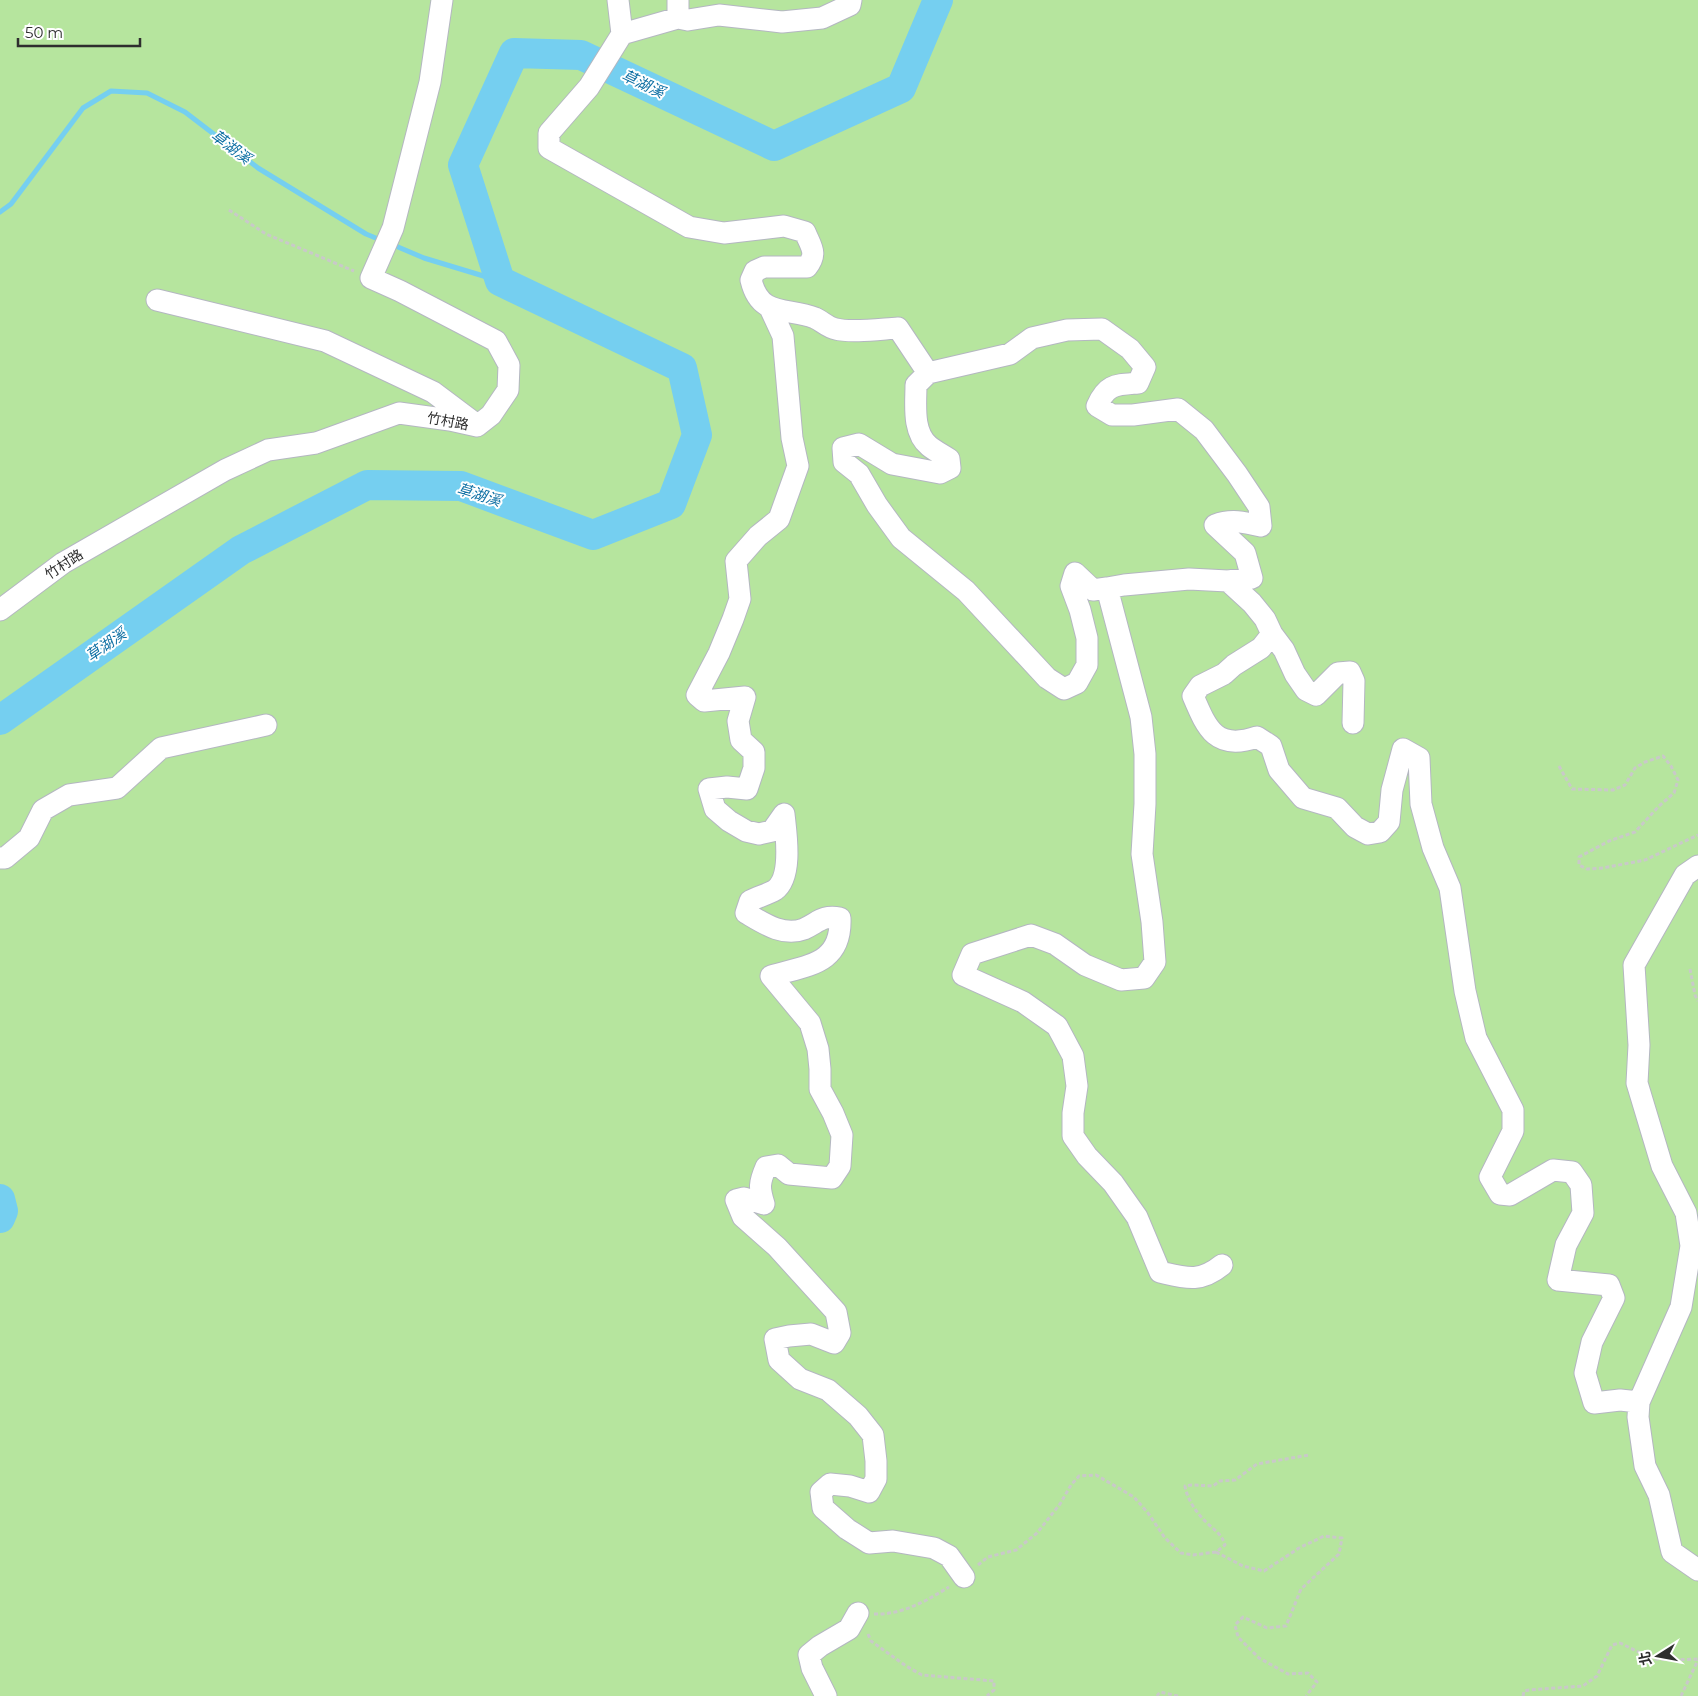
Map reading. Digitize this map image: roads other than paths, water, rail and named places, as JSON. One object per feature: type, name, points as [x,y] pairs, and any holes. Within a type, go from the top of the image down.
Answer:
[{"type":"street","name":"竹村路","points":[[0,610],[63,563],[225,470],[268,450],[316,443],[398,413],[450,420],[477,426],[491,415],[508,390],[509,365],[496,341],[371,278],[393,228],[430,82],[442,0]]},
{"type":"street","points":[[618,0],[622,34]]},
{"type":"street","points":[[851,0],[850,5],[822,18],[782,22],[720,15],[688,20],[678,9],[622,34],[589,88],[549,133],[549,148],[689,227],[724,233],[784,226],[805,232],[814,251],[812,261],[807,267],[764,267],[755,271],[751,280],[754,293],[770,308],[783,336],[792,438],[798,466],[779,519],[758,536],[736,561],[740,599],[719,653],[697,695],[704,701],[745,697],[738,721],[740,740],[754,752],[754,768],[747,789],[727,787],[709,789],[715,809],[729,821],[746,831],[759,834],[772,831],[784,814],[787,842],[786,875],[777,889],[750,901],[746,913],[767,925],[784,931],[802,930],[829,916],[840,918],[841,931],[836,947],[823,960],[771,976],[810,1023],[818,1049],[820,1089],[833,1113],[842,1136],[840,1166],[832,1178],[789,1174],[778,1165],[766,1167],[760,1181],[759,1190],[764,1204],[744,1198],[736,1200],[742,1217],[777,1247],[836,1312],[840,1333],[834,1343],[811,1334],[775,1339],[779,1360],[800,1379],[828,1390],[858,1416],[873,1435],[876,1479],[869,1492],[850,1486],[830,1484],[821,1492],[823,1508],[847,1529],[869,1542],[893,1541],[934,1548],[949,1556],[964,1577]]},
{"type":"street","points":[[157,300],[325,341],[433,392],[477,426]]},
{"type":"street","points":[[770,308],[814,318],[835,329],[898,328],[928,373]]},
{"type":"street","points":[[1102,329],[1130,349],[1145,367],[1138,383],[1118,385],[1103,392],[1096,406],[1112,415],[1134,415],[1178,409],[1204,430],[1237,474],[1258,507],[1261,526],[1237,520],[1224,521],[1215,525],[1245,553],[1252,578],[1228,581],[1189,580],[1124,585],[1093,590],[1074,572],[1071,586],[1080,610],[1087,638],[1087,665],[1078,683],[1064,688],[1047,678],[966,591],[901,538],[877,505],[859,474],[844,462],[843,448],[858,444],[892,464],[940,473],[950,468],[950,459],[928,445],[918,430],[916,385],[928,373],[1010,354],[1032,338],[1067,330],[1102,329]]},
{"type":"street","points":[[1228,581],[1252,603],[1265,619],[1272,634],[1284,650],[1295,674],[1306,690],[1316,695],[1338,673],[1350,672],[1354,681],[1353,724]]},
{"type":"street","points":[[1107,588],[1141,717],[1145,754],[1142,854],[1152,922],[1155,962],[1144,978],[1121,980],[1085,965],[1055,944],[1032,935],[972,954],[963,975],[1023,1002],[1057,1026],[1073,1056],[1077,1086],[1072,1136],[1087,1156],[1113,1183],[1137,1217],[1160,1272],[1187,1278],[1210,1275],[1222,1265]]},
{"type":"street","points":[[1272,634],[1261,648],[1234,664],[1224,674],[1200,686],[1193,696],[1198,710],[1214,736],[1221,740],[1233,742],[1257,737],[1271,746],[1279,770],[1303,798],[1337,808],[1355,827],[1368,834],[1380,832],[1389,822],[1392,790],[1403,749],[1419,758],[1421,804],[1433,848],[1450,888],[1464,991],[1476,1038],[1513,1110],[1513,1131],[1490,1176],[1500,1194],[1510,1195],[1554,1170],[1572,1172],[1581,1185],[1582,1213],[1566,1245],[1558,1280],[1609,1285],[1614,1298],[1592,1342],[1585,1373],[1594,1403],[1620,1400],[1639,1402]]},
{"type":"street","points":[[0,858],[5,858],[29,838],[43,810],[69,795],[117,788],[161,748],[266,725]]},
{"type":"street","points":[[1698,866],[1686,875],[1634,965],[1639,1045],[1637,1083],[1662,1166],[1686,1213],[1691,1246],[1681,1307],[1639,1402],[1638,1417],[1645,1466],[1659,1495],[1672,1552],[1698,1570]]},
{"type":"street","points":[[826,1696],[812,1668],[809,1655],[820,1646],[849,1629],[858,1613]]},
{"type":"waterway","name":"草湖溪","points":[[0,720],[241,550],[367,485],[461,486],[593,535],[671,504],[697,435],[682,368],[500,281],[463,165],[514,53],[581,55],[774,146],[901,88],[938,0]]},
{"type":"waterway","name":"草湖溪","points":[[0,212],[11,204],[83,108],[111,91],[147,93],[185,112],[258,168],[366,234],[383,241]]},
{"type":"waterway","name":"草湖溪","points":[[391,244],[424,258],[500,281]]},
{"type":"waterway","name":"草湖溪","points":[[0,1199],[3,1211],[0,1218]]}]
